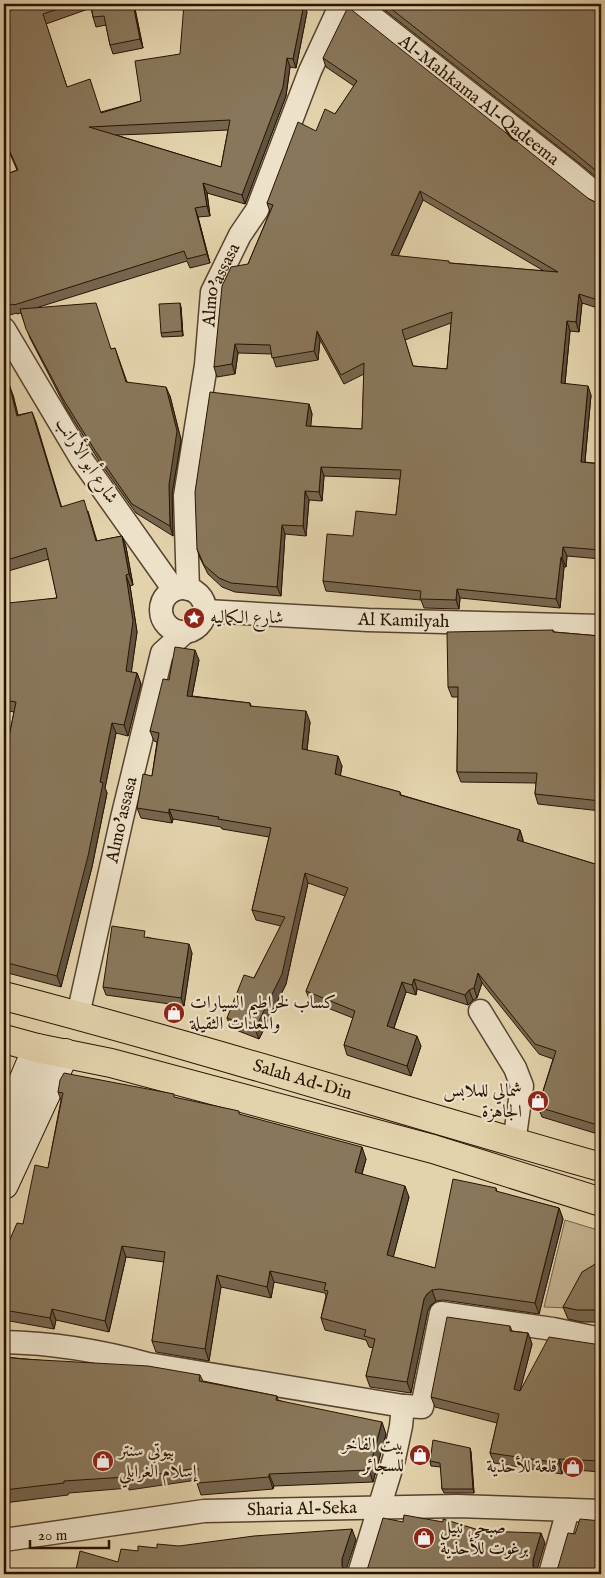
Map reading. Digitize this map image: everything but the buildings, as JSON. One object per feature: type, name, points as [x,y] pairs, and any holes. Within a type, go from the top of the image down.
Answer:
[{"type":"highway","name":"Salah Ad-Din","points":[[4,996],[78,1015],[601,1167]]},
{"type":"highway","name":"Salah Ad-Din","points":[[4,1038],[37,1048],[111,1063],[433,1149],[601,1202]]},
{"type":"main road","points":[[4,1126],[37,1048]]},
{"type":"main road","points":[[4,1185],[65,1054]]},
{"type":"street","name":"Almo'assasa","points":[[181,589],[185,496],[206,365],[212,292],[240,235],[257,210],[310,71],[341,4]]},
{"type":"street","name":"Al-Mahkama Al-Qadeema","points":[[356,4],[601,198]]},
{"type":"street","name":"شارع أبو الأرانب","points":[[4,329],[82,460],[181,589]]},
{"type":"street","points":[[181,589],[195,592],[203,600],[206,611],[204,620],[197,628],[184,633],[172,630],[166,626],[161,616],[163,600],[170,592],[181,589]]},
{"type":"street","name":"Al Kamilyah","points":[[206,611],[368,620],[601,626]]},
{"type":"street","name":"Almo'assasa","points":[[78,1015],[122,818],[162,653],[184,633]]},
{"type":"street","points":[[480,1011],[515,1068],[522,1086],[514,1143]]},
{"type":"street","points":[[4,1342],[34,1342],[113,1354],[148,1364],[403,1406],[422,1407],[441,1313],[553,1329],[601,1340]]},
{"type":"street","points":[[359,1574],[394,1459],[403,1406]]},
{"type":"street","name":"Sharia Al-Seka","points":[[4,1540],[204,1511],[457,1506],[601,1511]]},
{"type":"street","points":[[550,1574],[568,1510]]},
{"type":"shaded area","points":[[565,1220],[601,1231],[601,1254],[595,1266],[571,1296],[568,1308],[544,1307]]},
{"type":"place","name":"شارع الكماليه","points":[[194,618]]},
{"type":"place","name":"كساب لخراطيم السيارات والمعدات الثقيلة","points":[[174,1013]]},
{"type":"place","name":"شمالي للملابس الجاهزة","points":[[538,1101]]},
{"type":"place","name":"بيت الفاخر للسجائر","points":[[420,1455]]},
{"type":"place","name":"بيوتي سنتر إسلام الغرابلي","points":[[103,1461]]},
{"type":"place","name":"قلعة للأحذية","points":[[573,1467]]},
{"type":"place","name":"صبحي نبيل برغوت للأحذية","points":[[424,1538]]}]
